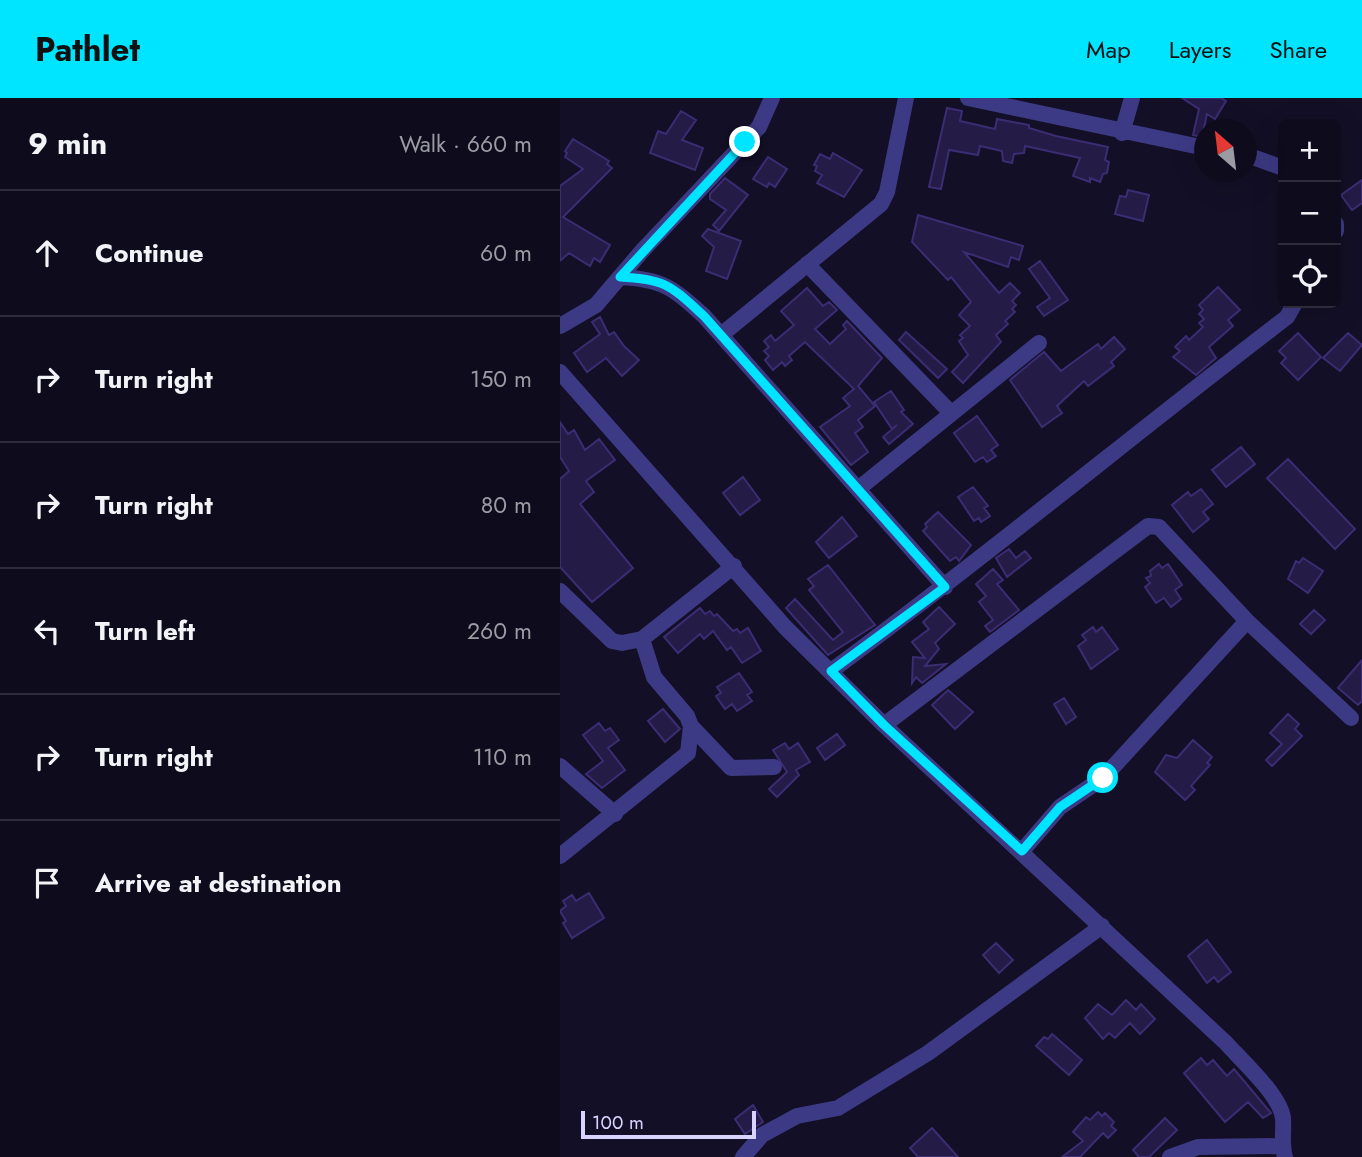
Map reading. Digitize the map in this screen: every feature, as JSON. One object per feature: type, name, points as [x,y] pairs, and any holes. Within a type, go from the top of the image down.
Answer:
[{"type":"street","points":[[560,326],[596,305],[759,127],[770,109],[772,98]]},
{"type":"street","points":[[721,335],[881,204],[887,192],[906,98]]},
{"type":"street","points":[[968,98],[1194,146]]},
{"type":"street","points":[[1122,132],[1132,98]]},
{"type":"street","points":[[1257,159],[1278,166]]},
{"type":"street","points":[[807,264],[951,414]]},
{"type":"street","points":[[620,277],[652,278],[671,286],[721,335],[945,587]]},
{"type":"street","points":[[831,671],[945,587],[1151,420],[1287,317],[1292,308]]},
{"type":"street","points":[[858,489],[1039,343]]},
{"type":"street","points":[[560,372],[734,566],[785,627],[884,725],[1226,1043],[1271,1095],[1283,1116],[1283,1152],[1198,1147],[1170,1157]]},
{"type":"street","points":[[884,725],[1148,526],[1159,527],[1247,621],[1351,718]]},
{"type":"street","points":[[560,591],[612,641],[622,643],[642,639],[734,566]]},
{"type":"street","points":[[1022,851],[1060,807],[1103,778],[1247,621]]},
{"type":"street","points":[[642,639],[654,677],[687,716],[691,726],[731,768],[774,767]]},
{"type":"street","points":[[560,856],[688,753],[691,726]]},
{"type":"street","points":[[560,766],[615,814]]},
{"type":"street","points":[[743,1157],[762,1135],[797,1116],[838,1108],[928,1053],[1102,926]]},
{"type":"building","points":[[1182,98],[1221,98],[1226,101],[1215,119],[1207,114],[1206,119],[1197,119],[1199,109]]},
{"type":"building","points":[[947,108],[962,111],[960,121],[995,129],[997,119],[1108,147],[1105,160],[1109,162],[1107,173],[1103,174],[1100,182],[1090,178],[1090,182],[1073,176],[1080,158],[1025,146],[1024,153],[1014,154],[1012,163],[1003,161],[1002,151],[980,146],[978,155],[949,150],[941,189],[929,187]]},
{"type":"building","points":[[681,111],[696,120],[682,140],[703,148],[695,170],[650,153],[658,131],[666,134]]},
{"type":"building","points":[[573,139],[609,161],[607,164],[612,168],[563,217],[610,245],[600,262],[594,258],[590,266],[569,253],[560,261],[560,186],[583,169],[565,157],[565,151]]},
{"type":"building","points":[[833,153],[862,170],[844,197],[817,183],[822,175],[815,171],[817,166],[814,165],[820,154],[830,159]]},
{"type":"building","points":[[768,157],[787,169],[775,187],[769,183],[767,187],[753,179]]},
{"type":"building","points":[[725,178],[748,195],[719,231],[713,225],[726,210],[710,199],[710,194]]},
{"type":"building","points":[[1362,180],[1362,203],[1352,210],[1341,195]]},
{"type":"building","points":[[1128,190],[1149,195],[1143,221],[1115,214],[1120,196],[1126,197]]},
{"type":"building","points":[[918,215],[1023,246],[1019,260],[1011,257],[1008,267],[964,252],[999,293],[1010,283],[1020,293],[1012,301],[1016,305],[1012,309],[1015,312],[1005,321],[1008,324],[996,335],[1001,342],[963,383],[952,372],[968,355],[959,341],[963,338],[960,335],[970,326],[959,315],[971,302],[951,277],[948,280],[912,242]]},
{"type":"building","points":[[708,229],[741,241],[727,279],[706,271],[714,247],[702,236]]},
{"type":"building","points":[[1040,261],[1068,300],[1044,316],[1037,307],[1050,298],[1029,269]]},
{"type":"building","points":[[1218,287],[1240,310],[1228,320],[1233,326],[1209,347],[1216,358],[1196,375],[1173,357],[1180,351],[1175,347],[1186,336],[1189,340],[1203,327],[1199,323],[1204,319],[1199,314],[1203,310],[1199,305]]},
{"type":"building","points":[[807,288],[823,306],[829,302],[837,310],[815,329],[830,344],[846,329],[843,325],[847,321],[882,358],[858,386],[875,406],[858,420],[863,427],[855,433],[868,452],[851,465],[820,427],[850,406],[843,398],[854,389],[805,342],[789,356],[792,360],[785,366],[782,362],[773,370],[765,360],[769,356],[764,351],[769,347],[764,341],[771,335],[775,341],[794,325],[781,311]]},
{"type":"building","points":[[600,317],[609,335],[614,332],[639,360],[622,376],[606,358],[587,372],[574,353],[600,334],[592,322]]},
{"type":"building","points":[[906,332],[947,369],[938,378],[899,340]]},
{"type":"building","points":[[1298,333],[1321,357],[1298,380],[1281,363],[1286,358],[1279,351]]},
{"type":"building","points":[[1348,333],[1362,345],[1340,371],[1323,358]]},
{"type":"building","points":[[1114,337],[1125,349],[1111,362],[1114,366],[1088,386],[1084,381],[1057,406],[1062,413],[1042,427],[1010,380],[1044,352],[1061,371],[1098,344],[1101,349]]},
{"type":"building","points":[[891,391],[904,410],[901,412],[913,424],[889,444],[883,437],[897,425],[892,429],[874,402]]},
{"type":"building","points":[[977,416],[998,445],[991,450],[996,456],[987,462],[983,457],[975,462],[954,433]]},
{"type":"building","points":[[560,422],[568,434],[574,430],[585,450],[599,439],[615,460],[586,481],[594,492],[580,504],[633,568],[592,602],[560,567],[560,479],[569,471],[560,457]]},
{"type":"building","points":[[1241,447],[1255,464],[1226,487],[1212,470]]},
{"type":"building","points":[[1288,459],[1355,529],[1335,549],[1267,478]]},
{"type":"building","points":[[743,477],[760,500],[740,515],[723,493]]},
{"type":"building","points":[[973,487],[988,506],[984,508],[990,516],[981,522],[979,518],[974,521],[958,497]]},
{"type":"building","points":[[1201,489],[1213,504],[1203,512],[1209,519],[1193,532],[1172,505],[1188,492],[1191,496]]},
{"type":"building","points":[[938,512],[971,545],[959,561],[956,557],[950,561],[923,531],[927,527],[925,524]]},
{"type":"building","points":[[842,517],[857,536],[829,558],[816,542]]},
{"type":"building","points":[[1009,549],[1016,558],[1025,551],[1031,558],[1007,577],[996,558]]},
{"type":"building","points":[[1303,558],[1323,571],[1308,593],[1288,579],[1296,561],[1299,563]]},
{"type":"building","points":[[1159,564],[1162,568],[1168,564],[1182,585],[1175,590],[1181,599],[1171,607],[1164,598],[1156,603],[1145,587],[1150,583],[1146,578],[1151,576],[1150,571]]},
{"type":"building","points":[[828,565],[875,625],[828,655],[786,608],[795,599],[833,640],[843,632],[809,590],[814,586],[808,579]]},
{"type":"building","points":[[993,569],[1003,580],[997,584],[1019,610],[990,632],[985,626],[993,620],[979,602],[986,596],[976,584]]},
{"type":"building","points":[[939,607],[955,624],[935,643],[939,649],[925,666],[946,664],[922,683],[916,677],[912,683],[913,657],[925,658],[912,642],[929,629],[923,622]]},
{"type":"building","points":[[700,608],[705,614],[710,611],[714,616],[717,614],[733,631],[737,629],[740,633],[748,628],[761,651],[742,663],[731,647],[727,650],[713,631],[704,639],[700,634],[678,653],[664,637]]},
{"type":"building","points":[[1314,610],[1325,620],[1311,634],[1300,624]]},
{"type":"building","points":[[1093,627],[1096,632],[1102,627],[1118,649],[1091,669],[1078,646],[1086,640],[1082,635]]},
{"type":"building","points":[[1362,660],[1362,701],[1358,705],[1338,688]]},
{"type":"building","points":[[739,673],[752,692],[747,695],[752,701],[737,711],[732,704],[725,709],[716,696],[721,693],[717,687]]},
{"type":"building","points":[[948,690],[973,712],[955,729],[932,705]]},
{"type":"building","points":[[1064,698],[1076,717],[1066,724],[1054,704]]},
{"type":"building","points":[[663,709],[680,729],[665,742],[648,721]]},
{"type":"building","points":[[1288,714],[1299,724],[1295,729],[1302,736],[1272,766],[1266,760],[1282,744],[1270,733]]},
{"type":"building","points":[[599,723],[605,731],[610,728],[619,740],[608,748],[625,770],[602,788],[586,774],[603,761],[583,735]]},
{"type":"building","points":[[837,734],[845,745],[825,760],[817,748]]},
{"type":"building","points":[[1193,740],[1212,757],[1207,763],[1210,765],[1191,786],[1195,790],[1185,800],[1155,772],[1166,755],[1177,758]]},
{"type":"building","points":[[785,743],[789,749],[798,743],[810,762],[796,770],[799,775],[777,797],[769,789],[787,772],[773,750]]},
{"type":"building","points":[[589,893],[604,918],[572,938],[563,923],[566,921],[560,911],[566,906],[563,901],[572,895],[576,901]]},
{"type":"building","points":[[1207,940],[1231,972],[1218,982],[1214,977],[1207,983],[1188,956]]},
{"type":"building","points":[[996,943],[1013,960],[999,973],[983,955]]},
{"type":"building","points":[[1126,1000],[1136,1010],[1141,1004],[1155,1019],[1140,1034],[1130,1023],[1115,1038],[1109,1033],[1103,1039],[1085,1018],[1098,1004],[1112,1015]]},
{"type":"building","points":[[1052,1034],[1082,1060],[1069,1075],[1036,1046],[1044,1037],[1048,1039]]},
{"type":"building","points":[[1201,1058],[1207,1065],[1213,1060],[1227,1076],[1234,1069],[1271,1113],[1263,1118],[1248,1102],[1225,1122],[1184,1073]]},
{"type":"building","points":[[753,1105],[763,1122],[745,1134],[735,1119]]},
{"type":"building","points":[[1098,1112],[1102,1116],[1105,1113],[1114,1122],[1111,1126],[1116,1130],[1108,1138],[1103,1133],[1080,1157],[1062,1157],[1083,1141],[1073,1132],[1086,1117],[1090,1120]]},
{"type":"building","points":[[1165,1118],[1177,1130],[1149,1157],[1139,1157],[1133,1150]]},
{"type":"building","points":[[932,1128],[958,1157],[918,1157],[910,1148]]},
{"type":"route","points":[[745,142],[620,277],[652,278],[671,286],[704,316],[945,587],[831,671],[884,725],[1022,851],[1060,807],[1103,778]]}]
